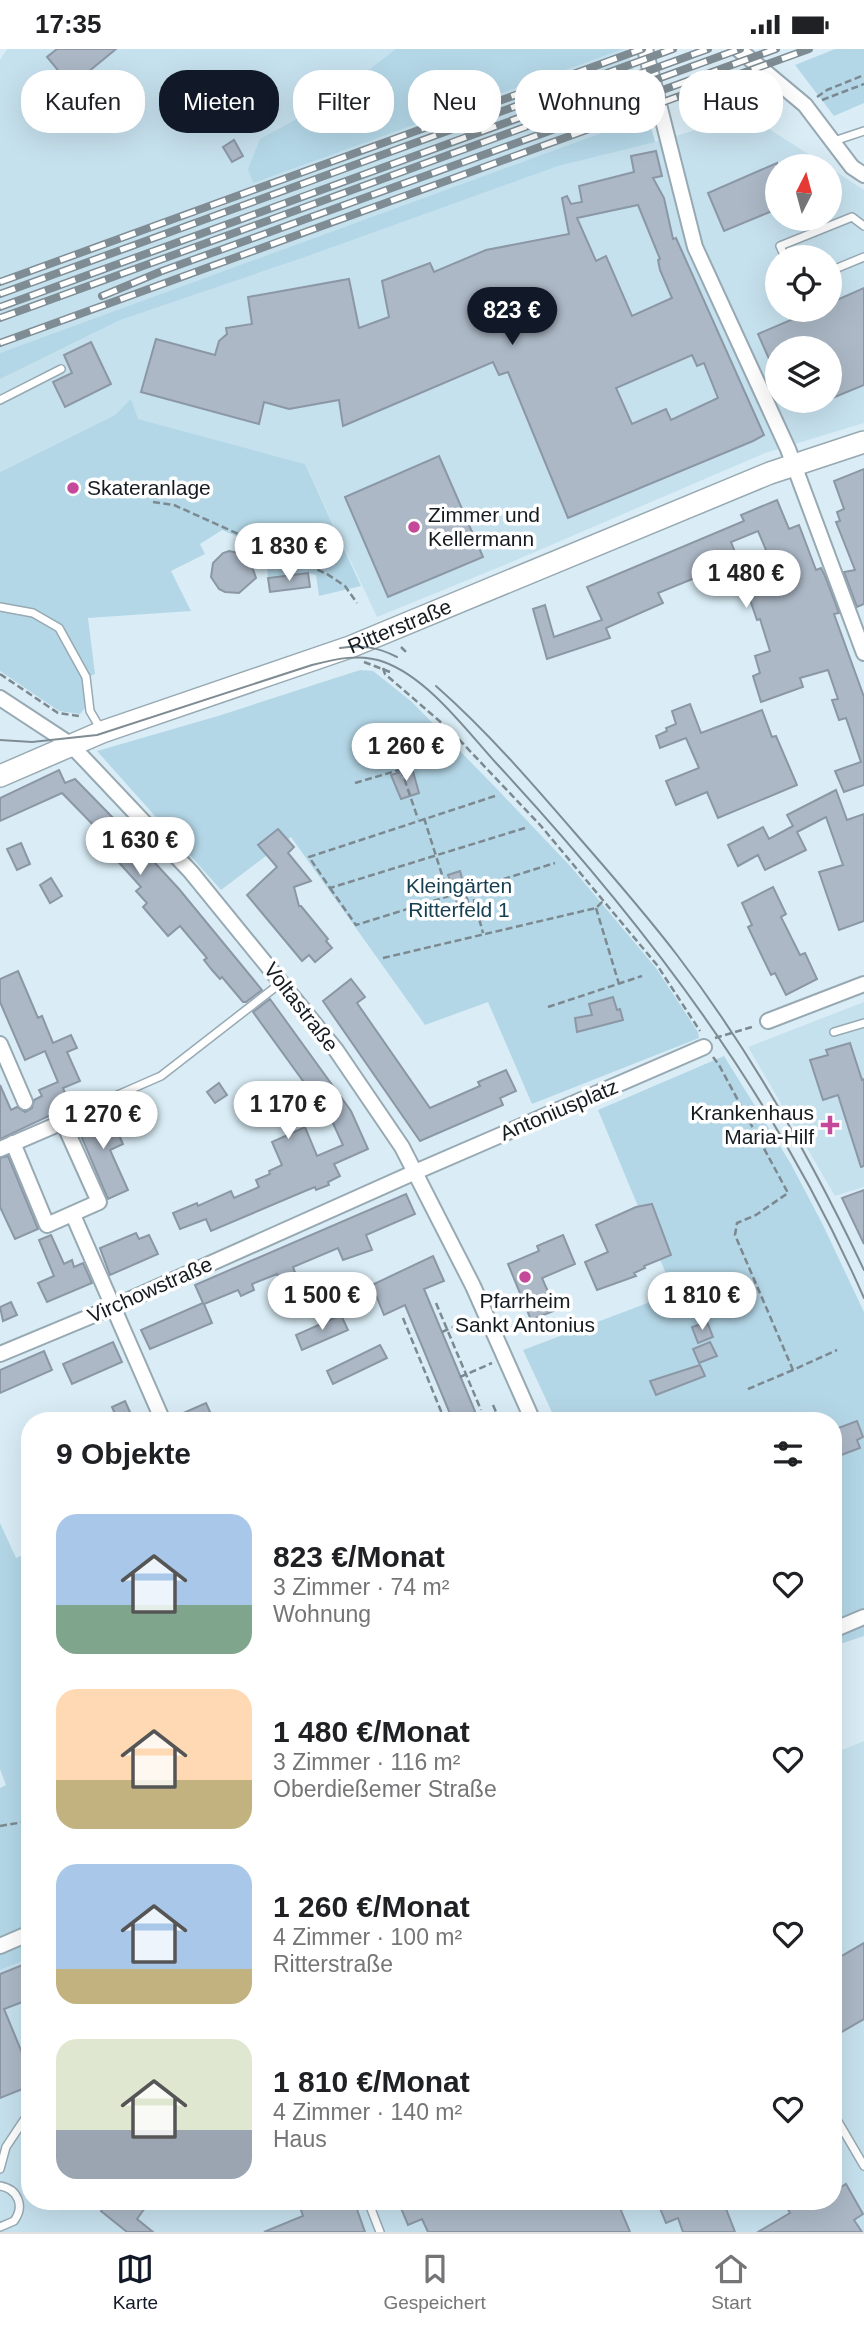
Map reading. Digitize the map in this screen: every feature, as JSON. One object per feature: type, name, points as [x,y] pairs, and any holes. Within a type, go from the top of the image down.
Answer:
[{"type":"main road","name":"Ritterstraße","points":[[0,776],[70,744],[98,725],[385,633],[794,464],[864,442]]},
{"type":"street","points":[[645,49],[695,247],[794,464],[864,653]]},
{"type":"street","points":[[738,49],[805,105],[852,167],[864,175]]},
{"type":"street","name":"Voltastraße","points":[[0,698],[70,744],[191,872],[336,1050],[401,1147],[485,1313],[529,1412]]},
{"type":"street","points":[[768,1021],[864,985]]},
{"type":"street","points":[[0,1044],[25,1103]]},
{"type":"street","name":"Antoniusplatz","points":[[413,1173],[706,1045]]},
{"type":"street","points":[[68,1119],[99,1202],[47,1225],[6,1146],[37,1129],[68,1119]]},
{"type":"street","name":"Virchowstraße","points":[[0,1354],[113,1307],[413,1173]]},
{"type":"street","points":[[73,1215],[159,1412]]},
{"type":"street","points":[[842,1626],[864,1617]]},
{"type":"street","points":[[0,1946],[21,1937]]},
{"type":"lane","points":[[834,141],[864,131]]},
{"type":"lane","points":[[782,245],[852,217],[864,226]]},
{"type":"lane","points":[[842,266],[864,257]]},
{"type":"lane","points":[[0,400],[61,369]]},
{"type":"lane","points":[[0,607],[33,613],[60,628],[86,677],[90,711],[98,725]]},
{"type":"lane","points":[[68,1119],[160,1076],[282,982]]},
{"type":"lane","points":[[834,1033],[864,1023]]},
{"type":"lane","points":[[0,2168],[6,2147],[21,2124]]},
{"type":"lane","points":[[842,2128],[864,2166]]},
{"type":"lane","points":[[0,2186],[12,2190],[19,2202],[18,2215],[14,2221],[1,2228]]},
{"type":"lane","points":[[371,2210],[380,2232]]},
{"type":"path","points":[[805,105],[827,90],[864,75]]},
{"type":"path","points":[[805,105],[864,85]]},
{"type":"path","points":[[153,502],[174,505],[327,574],[345,586],[357,603]]},
{"type":"path","points":[[390,671],[383,668],[385,674],[451,731],[532,817],[657,965],[719,1065],[788,1193],[756,1215],[737,1223],[735,1235],[793,1370]]},
{"type":"path","points":[[0,674],[58,713],[98,725]]},
{"type":"path","points":[[355,782],[457,753]]},
{"type":"path","points":[[401,769],[418,821]]},
{"type":"path","points":[[495,796],[309,857],[356,925],[555,863]]},
{"type":"path","points":[[425,818],[443,878],[457,893]]},
{"type":"path","points":[[330,888],[525,828]]},
{"type":"path","points":[[471,889],[483,934]]},
{"type":"path","points":[[383,958],[596,908],[603,901]]},
{"type":"path","points":[[596,908],[619,984]]},
{"type":"path","points":[[548,1007],[642,976]]},
{"type":"path","points":[[706,1045],[768,1021]]},
{"type":"path","points":[[436,1303],[481,1410]]},
{"type":"path","points":[[442,1332],[485,1313]]},
{"type":"path","points":[[403,1318],[441,1412]]},
{"type":"path","points":[[748,1389],[837,1350]]},
{"type":"path","points":[[460,1377],[505,1358]]},
{"type":"path","points":[[493,1405],[496,1412]]},
{"type":"path","points":[[0,1826],[21,1822]]},
{"type":"shaded area","points":[[7,49],[627,49],[633,70],[515,70],[515,133],[652,133],[655,142],[686,133],[775,133],[808,154],[765,154],[765,231],[842,231],[842,176],[864,190],[864,423],[765,453],[377,617],[305,464],[137,419],[131,400],[115,415],[0,472],[0,60]]},
{"type":"shaded area","name":"Krankenhaus Maria-Hilf","points":[[864,1002],[864,1187],[835,1196],[748,1047]]},
{"type":"shaded area","points":[[864,1741],[864,2232],[0,2232],[0,1970],[21,1962],[21,2210],[842,2210],[842,1750]]},
{"type":"green space","points":[[396,49],[623,49],[565,70],[515,70],[515,88],[501,93],[501,70],[408,70],[408,127],[394,132],[394,70],[369,70]]},
{"type":"green space","points":[[835,49],[864,49],[864,103],[834,116],[795,65]]},
{"type":"green space","points":[[293,121],[293,133],[391,133],[253,183],[248,169],[260,139],[271,133],[279,133],[279,129]]},
{"type":"green space","points":[[602,133],[653,133],[655,142],[558,166],[120,320],[0,379],[0,353]]},
{"type":"green space","points":[[131,399],[138,419],[305,464],[361,586],[319,596],[316,575],[308,573],[268,578],[260,547],[222,530],[200,544],[205,554],[171,571],[191,611],[88,618],[95,674],[82,680],[85,708],[80,714],[59,711],[0,671],[0,472],[115,415]]},
{"type":"green space","name":"Kleingärten Ritterfeld 1","points":[[360,670],[373,671],[412,702],[571,867],[656,968],[698,1032],[699,1038],[532,1104],[488,1002],[425,1025],[291,837],[221,890],[97,751],[218,716]]},
{"type":"green space","points":[[724,1056],[791,1164],[822,1223],[864,1312],[864,1636],[842,1643],[842,1412],[552,1412],[523,1350],[674,1293],[598,1110]]},
{"type":"green space","points":[[0,1523],[16,1558],[21,1556],[21,1962],[0,1970],[0,1788],[6,1785],[0,1769]]},
{"type":"building","points":[[57,49],[116,49],[90,70],[58,70],[47,57]]},
{"type":"building","points":[[234,140],[243,156],[232,162],[223,147]]},
{"type":"building","points":[[656,151],[662,176],[653,178],[664,198],[673,239],[676,238],[764,435],[753,441],[568,518],[508,372],[499,375],[493,362],[343,426],[339,400],[289,409],[264,402],[259,424],[141,392],[156,339],[215,355],[219,341],[227,334],[226,328],[252,324],[248,297],[349,279],[359,328],[389,317],[382,281],[430,263],[434,272],[486,250],[569,234],[562,198],[567,196],[571,204],[582,202],[579,186],[634,172],[631,156]],"holes":[[[638,205],[660,259],[660,270],[672,298],[632,316],[606,256],[596,261],[577,218]],[[692,355],[697,366],[704,363],[718,398],[671,420],[666,409],[632,424],[616,388]]]},
{"type":"building","points":[[765,168],[765,214],[724,231],[708,193]]},
{"type":"building","points":[[864,288],[864,385],[842,394],[842,336],[765,336],[765,350],[758,334],[786,322],[842,322],[842,298]]},
{"type":"building","points":[[91,342],[111,384],[65,407],[53,382],[72,373],[64,355]]},
{"type":"building","name":"Zimmer und Kellermann","points":[[439,456],[483,557],[388,597],[345,497]]},
{"type":"building","points":[[864,469],[864,604],[857,607],[844,572],[855,570],[836,522],[840,521],[837,512],[844,509],[834,481]]},
{"type":"building","points":[[777,500],[789,529],[799,525],[816,570],[821,568],[825,576],[839,613],[834,614],[864,697],[864,785],[844,792],[835,771],[861,762],[846,718],[839,720],[832,700],[838,699],[828,670],[800,678],[803,687],[761,702],[753,676],[760,673],[755,656],[770,651],[760,619],[757,620],[747,591],[736,595],[724,566],[658,593],[663,603],[606,628],[610,638],[547,659],[533,609],[545,605],[554,637],[602,620],[587,587],[744,521],[741,515]],"holes":[[[758,531],[779,581],[750,590],[731,542]]]},
{"type":"building","points":[[229,551],[249,558],[256,578],[239,593],[219,589],[211,577],[213,563]]},
{"type":"building","points":[[308,573],[310,587],[270,592],[268,578]]},
{"type":"building","points":[[690,704],[701,733],[762,710],[772,737],[776,736],[797,785],[718,818],[707,792],[676,805],[666,781],[699,768],[686,738],[660,748],[656,736],[676,724],[672,711]]},
{"type":"building","points":[[412,768],[419,793],[401,799],[391,775]]},
{"type":"building","points":[[59,770],[65,783],[75,779],[179,889],[262,990],[243,1002],[222,977],[220,979],[212,970],[204,960],[207,958],[180,926],[168,936],[143,907],[147,903],[136,891],[141,887],[114,857],[111,859],[97,844],[105,837],[62,793],[0,821],[0,798]]},
{"type":"building","points":[[836,790],[847,820],[864,814],[864,921],[839,930],[819,872],[843,865],[826,817],[797,832],[806,850],[765,870],[758,855],[738,866],[728,845],[763,827],[769,839],[793,826],[787,815]]},
{"type":"building","points":[[278,829],[294,847],[288,853],[311,881],[294,887],[299,906],[328,939],[326,941],[332,948],[315,962],[309,955],[302,961],[247,895],[277,867],[258,845]]},
{"type":"building","points":[[21,843],[30,864],[17,870],[7,849]]},
{"type":"building","points":[[460,871],[471,912],[461,915],[448,875]]},
{"type":"building","points":[[51,878],[62,896],[50,903],[40,885]]},
{"type":"building","points":[[773,887],[786,914],[781,917],[800,955],[805,953],[817,979],[786,995],[775,973],[771,975],[748,927],[752,925],[742,903]]},
{"type":"building","points":[[18,971],[38,1018],[42,1016],[53,1043],[71,1035],[77,1048],[67,1052],[80,1081],[63,1088],[70,1106],[0,1139],[0,1085],[11,1110],[17,1107],[25,1112],[32,1108],[34,1100],[42,1096],[39,1090],[58,1082],[45,1051],[25,1060],[0,1002],[0,979]]},
{"type":"building","points":[[351,979],[365,997],[357,1003],[430,1108],[480,1086],[478,1082],[506,1070],[516,1091],[500,1098],[503,1105],[420,1141],[323,1001]]},
{"type":"building","points":[[613,997],[623,1020],[577,1032],[575,1018],[592,1015],[589,1004]]},
{"type":"building","points":[[270,999],[351,1111],[368,1149],[334,1164],[340,1176],[328,1182],[329,1185],[316,1190],[315,1187],[211,1231],[206,1219],[180,1229],[173,1213],[197,1203],[198,1206],[231,1191],[234,1198],[259,1187],[256,1180],[282,1165],[272,1142],[305,1127],[317,1156],[343,1145],[332,1121],[253,1012]]},
{"type":"building","points":[[850,1043],[862,1080],[864,1079],[864,1166],[861,1167],[838,1095],[823,1100],[810,1060],[828,1055],[826,1050]]},
{"type":"building","points":[[219,1083],[227,1095],[215,1103],[207,1092]]},
{"type":"building","points":[[103,1108],[123,1144],[110,1150],[128,1190],[108,1199],[76,1124]]},
{"type":"building","points":[[8,1156],[38,1229],[15,1239],[0,1207],[0,1158]]},
{"type":"building","points":[[864,1190],[864,1244],[842,1198]]},
{"type":"building","points":[[406,1194],[415,1214],[366,1235],[372,1250],[343,1260],[338,1248],[293,1267],[296,1275],[280,1281],[277,1274],[252,1284],[254,1290],[241,1296],[238,1290],[204,1304],[212,1323],[150,1349],[141,1330],[203,1303],[195,1285]]},
{"type":"building","points":[[652,1204],[671,1255],[644,1266],[645,1268],[634,1273],[636,1276],[597,1290],[585,1262],[608,1252],[596,1225],[636,1207]]},
{"type":"building","points":[[136,1233],[139,1239],[149,1235],[158,1254],[110,1275],[100,1248]]},
{"type":"building","points":[[51,1235],[64,1264],[72,1260],[74,1267],[83,1263],[92,1283],[47,1302],[38,1283],[54,1276],[39,1240]]},
{"type":"building","name":"Pfarrheim Sankt Antonius","points":[[563,1235],[575,1264],[542,1278],[556,1310],[531,1320],[508,1264],[539,1251],[537,1246]]},
{"type":"building","points":[[433,1256],[444,1281],[424,1289],[475,1412],[449,1412],[405,1305],[384,1315],[372,1285]]},
{"type":"building","points":[[11,1302],[17,1315],[3,1321],[0,1307]]},
{"type":"building","points":[[341,1315],[348,1330],[302,1350],[296,1335]]},
{"type":"building","points":[[707,1322],[713,1337],[698,1343],[692,1327]]},
{"type":"building","points":[[113,1342],[122,1362],[72,1384],[63,1364]]},
{"type":"building","points":[[710,1342],[717,1356],[699,1363],[693,1349]]},
{"type":"building","points":[[380,1345],[387,1358],[333,1384],[327,1371]]},
{"type":"building","points":[[44,1351],[52,1370],[0,1393],[0,1370]]},
{"type":"building","points":[[700,1365],[705,1376],[656,1395],[650,1381]]},
{"type":"building","points":[[125,1401],[130,1412],[114,1412],[112,1407]]},
{"type":"building","points":[[206,1403],[210,1412],[186,1412]]},
{"type":"building","points":[[857,1421],[863,1437],[857,1440],[860,1448],[842,1455],[842,1427]]},
{"type":"building","points":[[864,1943],[864,2019],[842,2032],[842,1956]]},
{"type":"building","points":[[21,1966],[21,2002],[4,2009],[21,2050],[21,2090],[0,2098],[0,1974]]},
{"type":"building","points":[[846,2184],[863,2214],[854,2220],[862,2232],[758,2232],[790,2213],[788,2210],[842,2210],[842,2186]]},
{"type":"building","points":[[144,2210],[137,2219],[153,2232],[127,2232],[101,2211]]},
{"type":"building","points":[[301,2210],[357,2210],[365,2232],[264,2232],[303,2216]]},
{"type":"building","points":[[402,2210],[621,2210],[630,2232],[428,2232],[422,2219],[408,2225]]},
{"type":"building","points":[[661,2210],[726,2210],[735,2232],[683,2232],[678,2218],[666,2223]]},
{"type":"tram line","points":[[340,648],[369,648],[397,657]]},
{"type":"tram line","points":[[0,740],[32,742],[97,735],[312,665],[339,659],[375,659],[416,680],[459,721],[552,825],[656,951],[748,1082],[790,1151],[829,1223],[864,1298]]},
{"type":"tram line","points":[[436,686],[491,739],[542,795],[677,955],[730,1030],[779,1108],[864,1270]]},
{"type":"railway","points":[[0,282],[642,49]]},
{"type":"railway","points":[[0,294],[673,49]]},
{"type":"railway","points":[[0,307],[708,49]]},
{"type":"railway","points":[[0,318],[740,49]]},
{"type":"railway","points":[[102,296],[162,271],[776,49]]},
{"type":"railway","points":[[0,343],[809,49]]},
{"type":"place","name":"Skateranlage","points":[[73,488]]},
{"type":"place","name":"Zimmer und Kellermann","points":[[414,527]]},
{"type":"place","name":"Krankenhaus Maria-Hilf","points":[[830,1125]]},
{"type":"place","name":"Pfarrheim Sankt Antonius","points":[[525,1277]]}]
